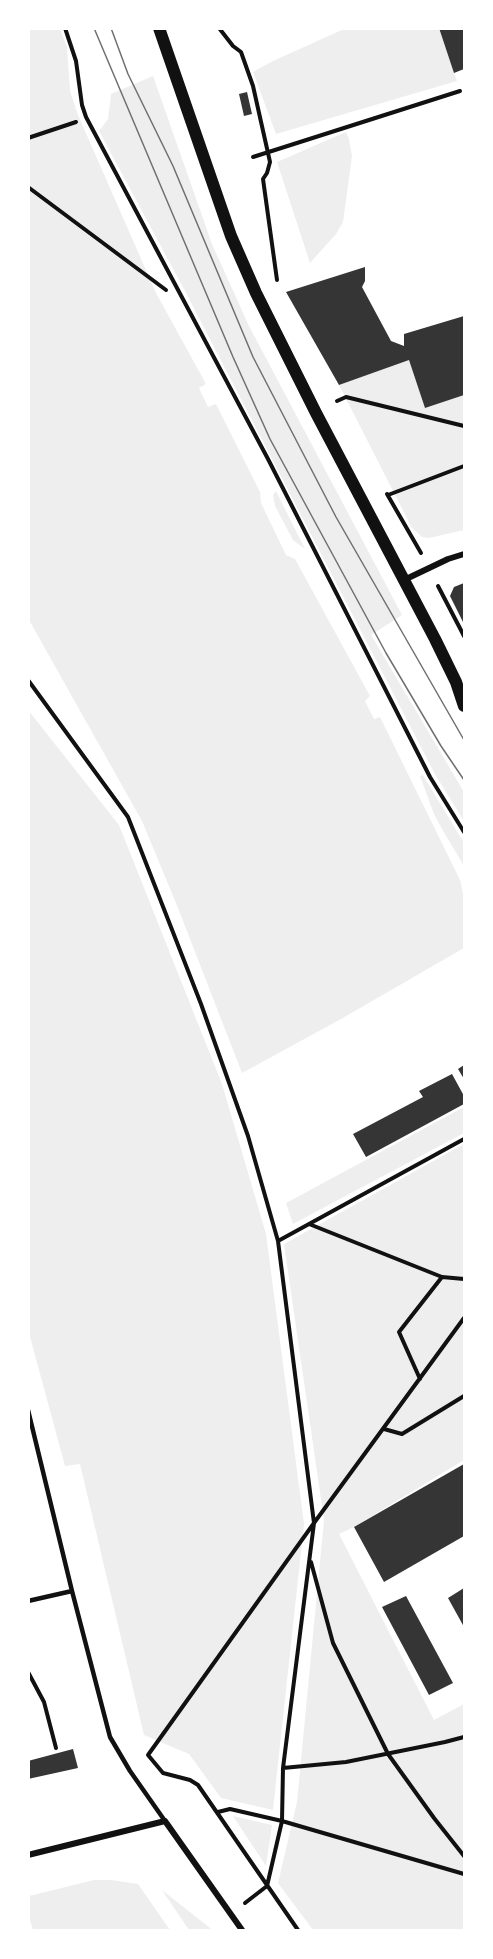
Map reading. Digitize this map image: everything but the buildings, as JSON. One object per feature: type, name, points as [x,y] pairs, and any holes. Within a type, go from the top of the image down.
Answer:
[{"type":"main road","points":[[159,28],[231,236],[256,293],[456,682],[465,706]]},
{"type":"street","points":[[404,580],[448,559],[465,554]]},
{"type":"street","points":[[28,1855],[165,1821],[242,1930]]},
{"type":"lane","points":[[28,1410],[110,1737],[130,1771],[165,1821]]},
{"type":"lane","points":[[28,1601],[72,1591]]},
{"type":"path","points":[[65,28],[76,61],[82,105],[86,117],[273,470],[430,777],[465,832]]},
{"type":"path","points":[[219,28],[232,46],[241,52],[268,153],[270,162],[267,173],[262,179],[278,281]]},
{"type":"path","points":[[253,157],[460,91]]},
{"type":"path","points":[[28,138],[76,122]]},
{"type":"path","points":[[28,187],[166,290]]},
{"type":"path","points":[[332,391],[338,401],[346,397],[465,426]]},
{"type":"path","points":[[388,495],[465,466]]},
{"type":"path","points":[[382,484],[418,547]]},
{"type":"path","points":[[445,598],[465,636]]},
{"type":"path","points":[[28,680],[128,817],[233,1092],[278,1241],[314,1523],[283,1768],[282,1821],[267,1886],[231,1914]]},
{"type":"path","points":[[278,1241],[465,1138]]},
{"type":"path","points":[[309,1224],[442,1276],[465,1279]]},
{"type":"path","points":[[420,1379],[399,1332],[442,1276]]},
{"type":"path","points":[[298,1930],[198,1785],[190,1780],[163,1773],[148,1755],[314,1523],[465,1318]]},
{"type":"path","points":[[383,1429],[402,1434],[465,1396]]},
{"type":"path","points":[[310,1560],[333,1643],[388,1754],[465,1857]]},
{"type":"path","points":[[28,1672],[44,1702],[56,1748]]},
{"type":"path","points":[[283,1768],[346,1762],[465,1737]]},
{"type":"path","points":[[218,1812],[231,1809],[282,1821],[465,1874]]},
{"type":"shaded area","points":[[28,29],[60,29],[67,47],[70,91],[78,115],[156,293],[206,384],[199,388],[208,407],[216,404],[260,492],[261,503],[286,555],[295,559],[370,696],[365,701],[374,719],[380,717],[460,880],[464,898],[464,948],[242,1073],[142,821],[29,620]]},
{"type":"shaded area","points":[[344,29],[439,29],[457,81],[276,134],[253,72]]},
{"type":"shaded area","points":[[153,76],[212,244],[249,326],[402,615],[371,635],[464,792],[464,821],[436,776],[185,291],[99,131],[108,119],[111,94]]},
{"type":"shaded area","points":[[346,132],[352,156],[343,222],[336,234],[310,263],[277,162]]},
{"type":"shaded area","points":[[409,360],[425,408],[464,395],[464,530],[429,538],[422,537],[412,528],[339,385]]},
{"type":"shaded area","points":[[276,491],[305,549],[293,540],[275,506],[273,495]]},
{"type":"shaded area","points":[[28,710],[119,825],[222,1084],[266,1234],[304,1524],[273,1810],[221,1798],[189,1754],[144,1735],[80,1464],[65,1466],[29,1333]]},
{"type":"shaded area","points":[[423,775],[464,843],[464,866],[434,814],[420,776]]},
{"type":"shaded area","points":[[464,1107],[464,1133],[293,1224],[286,1203]]},
{"type":"shaded area","points":[[464,1144],[464,1460],[339,1534],[434,1720],[464,1704],[464,1930],[313,1930],[278,1883],[297,1802],[324,1520],[284,1244]]},
{"type":"shaded area","points":[[233,1816],[272,1825],[266,1866]]},
{"type":"shaded area","points":[[94,1880],[138,1884],[170,1930],[33,1930],[29,1917],[29,1896]]},
{"type":"shaded area","points":[[162,1890],[210,1928],[212,1930],[189,1930]]},
{"type":"tram line","points":[[94,28],[270,439],[386,653],[441,746],[464,780]]},
{"type":"tram line","points":[[111,28],[128,74],[173,166],[253,357],[336,517],[464,740]]}]
